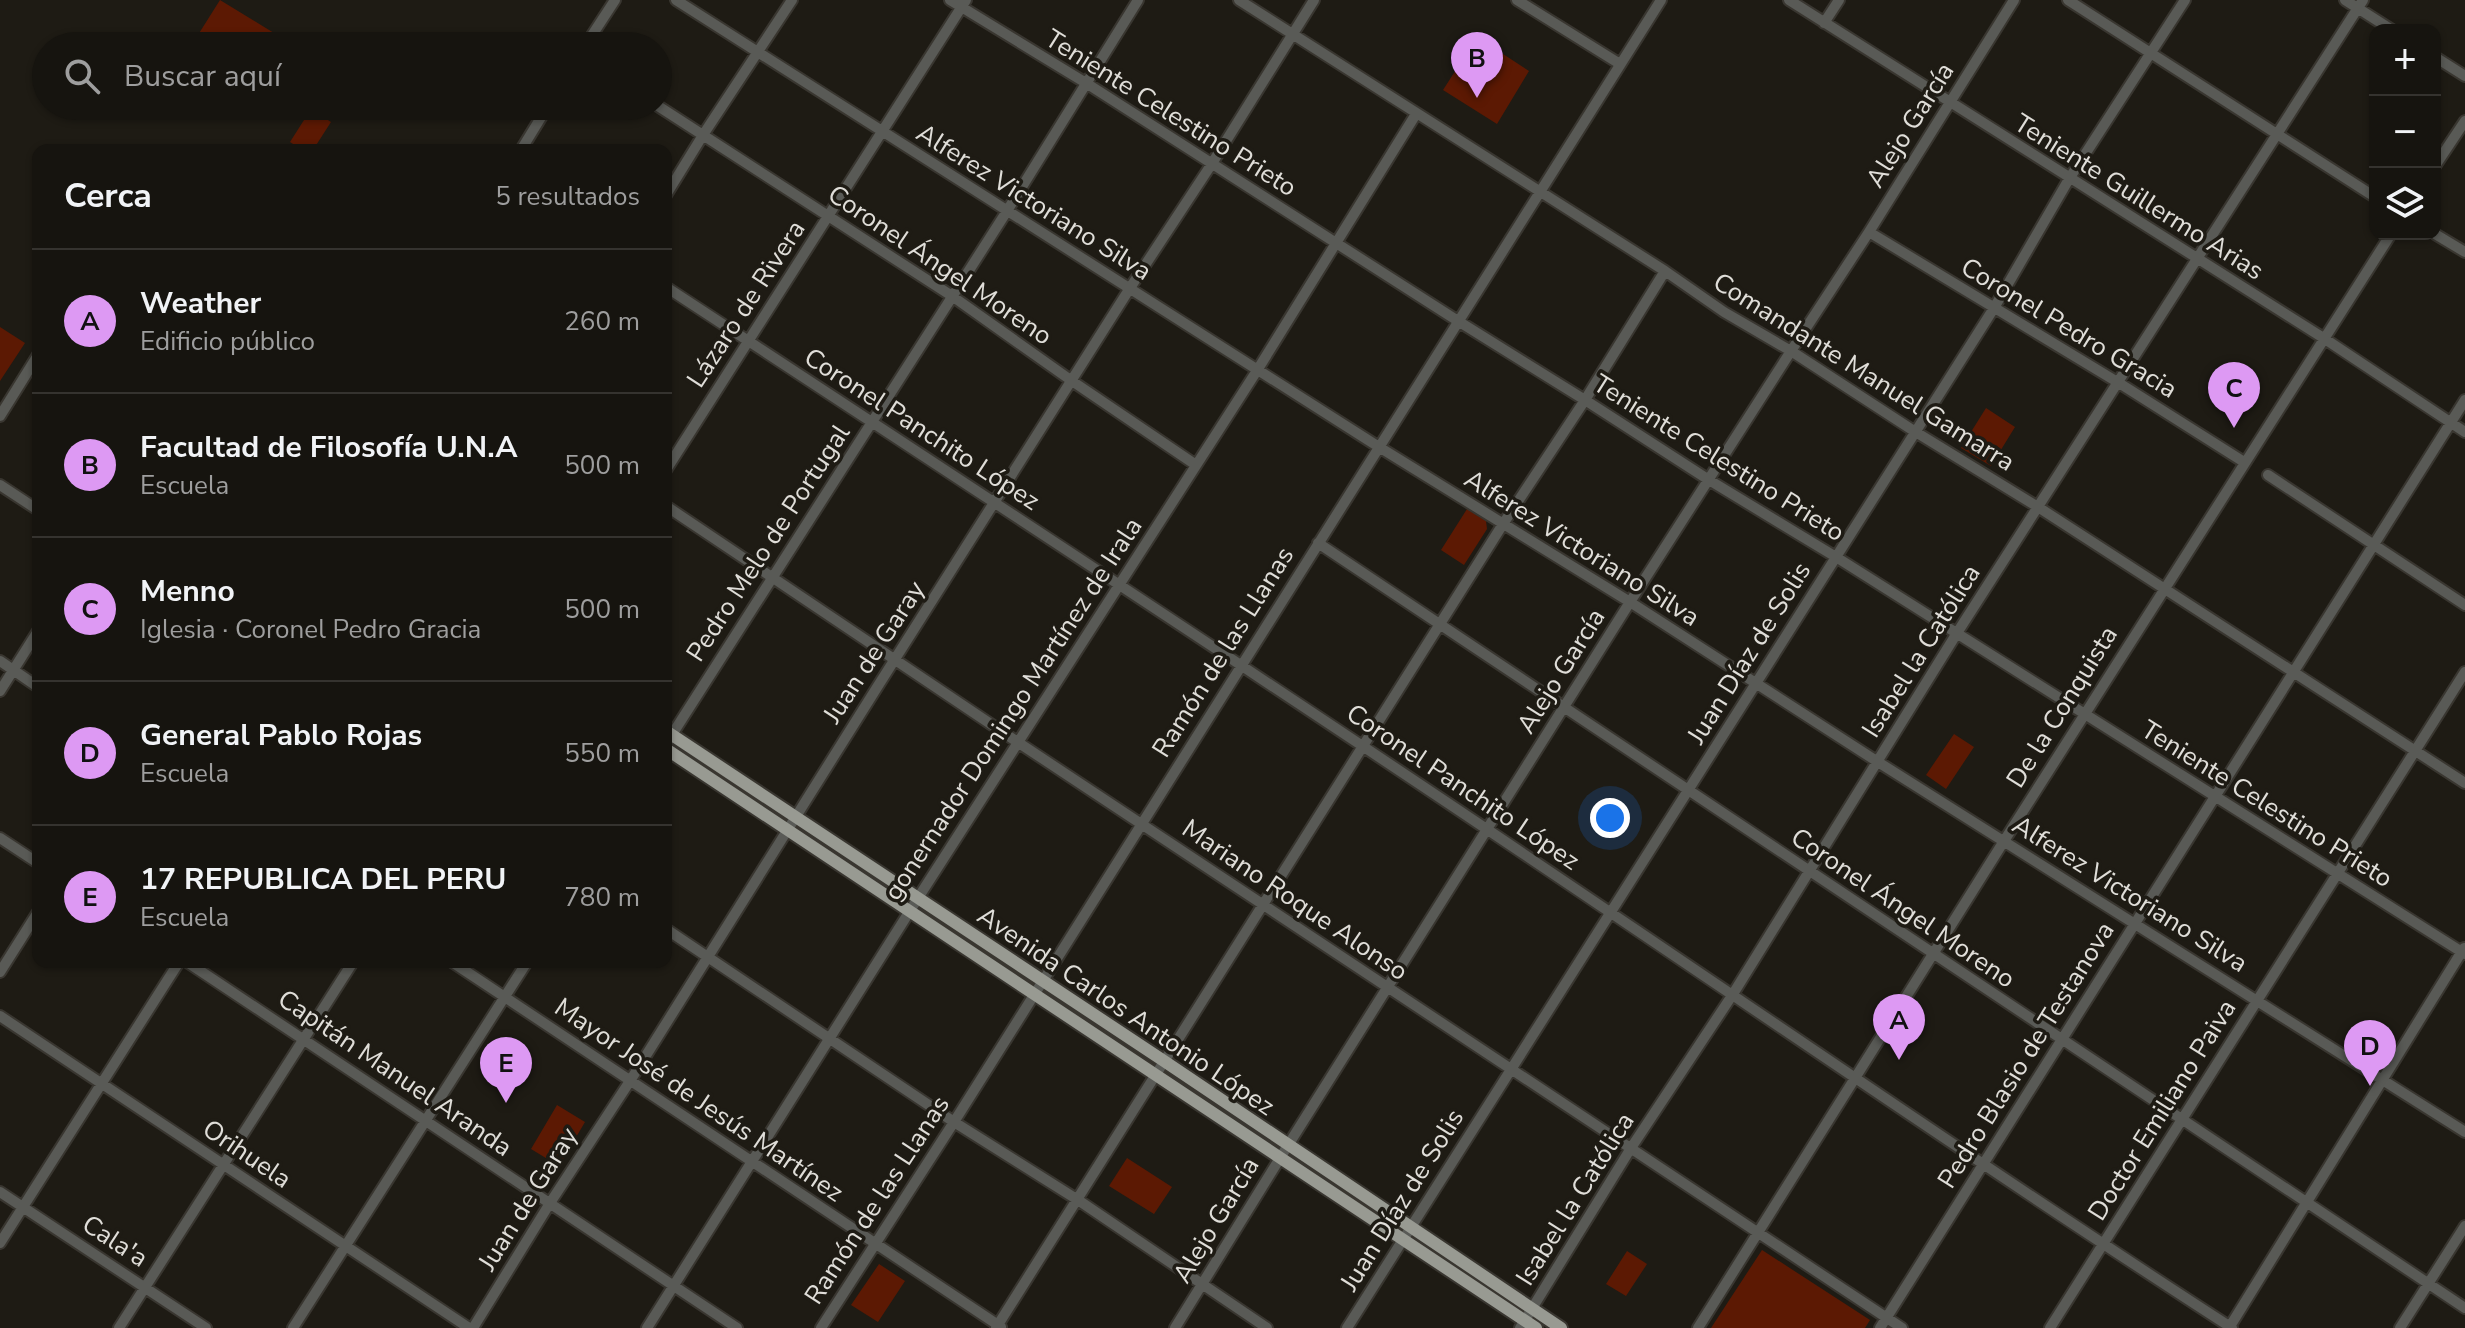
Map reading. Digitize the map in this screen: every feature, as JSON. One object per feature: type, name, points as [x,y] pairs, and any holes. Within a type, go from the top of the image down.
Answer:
[{"type":"main road","name":"Avenida Carlos Antonio López","points":[[672,743],[795,817],[1561,1328]]},
{"type":"main road","name":"Avenida Carlos Antonio López","points":[[672,744],[787,830],[1527,1326]]},
{"type":"street","points":[[594,32],[615,0]]},
{"type":"street","name":"Alferez Victoriano Silva","points":[[676,0],[2465,1132]]},
{"type":"street","points":[[672,185],[792,0]]},
{"type":"street","name":"Teniente Celestino Prieto","points":[[950,0],[964,4],[1211,165],[1709,480],[1957,633],[2337,875],[2464,950]]},
{"type":"street","name":"Pedro Melo de Portugal","points":[[672,732],[1007,211],[1138,0]]},
{"type":"street","name":"Comandante Manuel Gamarra","points":[[1239,0],[1665,271],[1724,312],[2038,507],[2465,783]]},
{"type":"street","name":"Juan de Garay","points":[[471,1328],[1314,0]]},
{"type":"street","points":[[1517,0],[1620,64]]},
{"type":"street","name":"Ramón de las Llanas","points":[[821,1328],[1661,0]]},
{"type":"street","name":"Teniente Guillermo Arias","points":[[1789,0],[2325,339],[2465,432]]},
{"type":"street","points":[[1824,23],[1839,0]]},
{"type":"street","name":"Alejo García","points":[[1175,1328],[1630,602],[1869,232],[2014,0]]},
{"type":"street","points":[[2068,0],[2369,193]]},
{"type":"street","name":"Juan Díaz de Solis","points":[[1347,1328],[1994,308],[2069,179],[2185,0]]},
{"type":"street","points":[[2345,0],[2360,4],[2385,24]]},
{"type":"street","name":"Lázaro de Rivera","points":[[672,461],[964,4]]},
{"type":"street","name":"Isabel la Católica","points":[[1527,1326],[1532,1309],[1631,1148],[1733,994],[1957,633],[2360,4]]},
{"type":"street","points":[[2441,61],[2465,76]]},
{"type":"street","name":"gonernador Domingo Martínez de Irala","points":[[647,1328],[918,898],[1258,369],[1416,114]]},
{"type":"street","name":"Coronel Ángel Moreno","points":[[672,115],[952,296],[1196,465]]},
{"type":"street","points":[[525,144],[539,120]]},
{"type":"street","points":[[2441,157],[2465,121]]},
{"type":"street","name":"Coronel Pedro Gracia","points":[[1869,232],[2244,462]]},
{"type":"street","points":[[2441,238],[2465,252]]},
{"type":"street","name":"De la Conquista","points":[[1698,1328],[2084,714],[2387,240]]},
{"type":"street","points":[[999,1327],[1665,271]]},
{"type":"street","name":"Coronel Panchito López","points":[[672,291],[1241,665],[1733,994],[1982,1165],[2230,1328]]},
{"type":"street","points":[[0,416],[32,365]]},
{"type":"street","name":"Pedro Blasio de Testanova","points":[[1880,1328],[2465,400]]},
{"type":"street","points":[[2268,475],[2465,605]]},
{"type":"street","points":[[0,485],[32,506]]},
{"type":"street","name":"Mariano Roque Alonso","points":[[672,510],[1902,1328]]},
{"type":"street","name":"Coronel Ángel Moreno","points":[[1318,543],[2465,1308]]},
{"type":"street","points":[[0,691],[32,640]]},
{"type":"street","points":[[0,661],[32,683]]},
{"type":"street","name":"Doctor Emiliano Paiva","points":[[2050,1328],[2465,672]]},
{"type":"street","points":[[0,838],[32,859]]},
{"type":"street","points":[[0,972],[32,921]]},
{"type":"street","points":[[672,933],[1267,1328]]},
{"type":"street","points":[[2230,1328],[2464,950]]},
{"type":"street","points":[[0,1243],[175,968]]},
{"type":"street","name":"Capitán Manuel Aranda","points":[[196,968],[737,1328]]},
{"type":"street","points":[[119,1328],[349,968]]},
{"type":"street","name":"Mayor José de Jesús Martínez","points":[[461,968],[999,1327]]},
{"type":"street","points":[[293,1328],[523,968]]},
{"type":"street","name":"Orihuela","points":[[0,1016],[471,1328]]},
{"type":"street","name":"Cala'a","points":[[0,1192],[206,1328]]},
{"type":"street","points":[[2400,1328],[2465,1226]]},
{"type":"shaded area","points":[[220,0],[272,32],[200,32]]},
{"type":"shaded area","points":[[1477,37],[1529,71],[1497,124],[1443,90]]},
{"type":"shaded area","points":[[304,120],[331,122],[317,144],[290,142]]},
{"type":"shaded area","points":[[0,327],[25,343],[0,381]]},
{"type":"shaded area","points":[[1986,408],[2015,427],[1991,466],[1961,448]]},
{"type":"shaded area","points":[[1467,509],[1486,521],[1487,529],[1464,565],[1441,550]]},
{"type":"shaded area","points":[[1954,734],[1974,747],[1946,789],[1926,775]]},
{"type":"shaded area","points":[[557,1105],[585,1122],[559,1166],[531,1149]]},
{"type":"shaded area","points":[[1127,1158],[1172,1187],[1154,1214],[1109,1186]]},
{"type":"shaded area","points":[[1762,1250],[1870,1320],[1865,1328],[1711,1328]]},
{"type":"shaded area","points":[[1627,1251],[1647,1264],[1626,1296],[1606,1284]]},
{"type":"shaded area","points":[[879,1264],[905,1281],[878,1322],[851,1305]]},
{"type":"place","name":"Facultad de Filosofía U.N.A","points":[[1477,98]]},
{"type":"place","name":"Menno","points":[[2234,428]]},
{"type":"place","name":"Weather","points":[[1899,1060]]},
{"type":"place","name":"General Pablo Rojas","points":[[2370,1086]]},
{"type":"place","name":"17 REPUBLICA DEL PERU","points":[[506,1103]]}]
